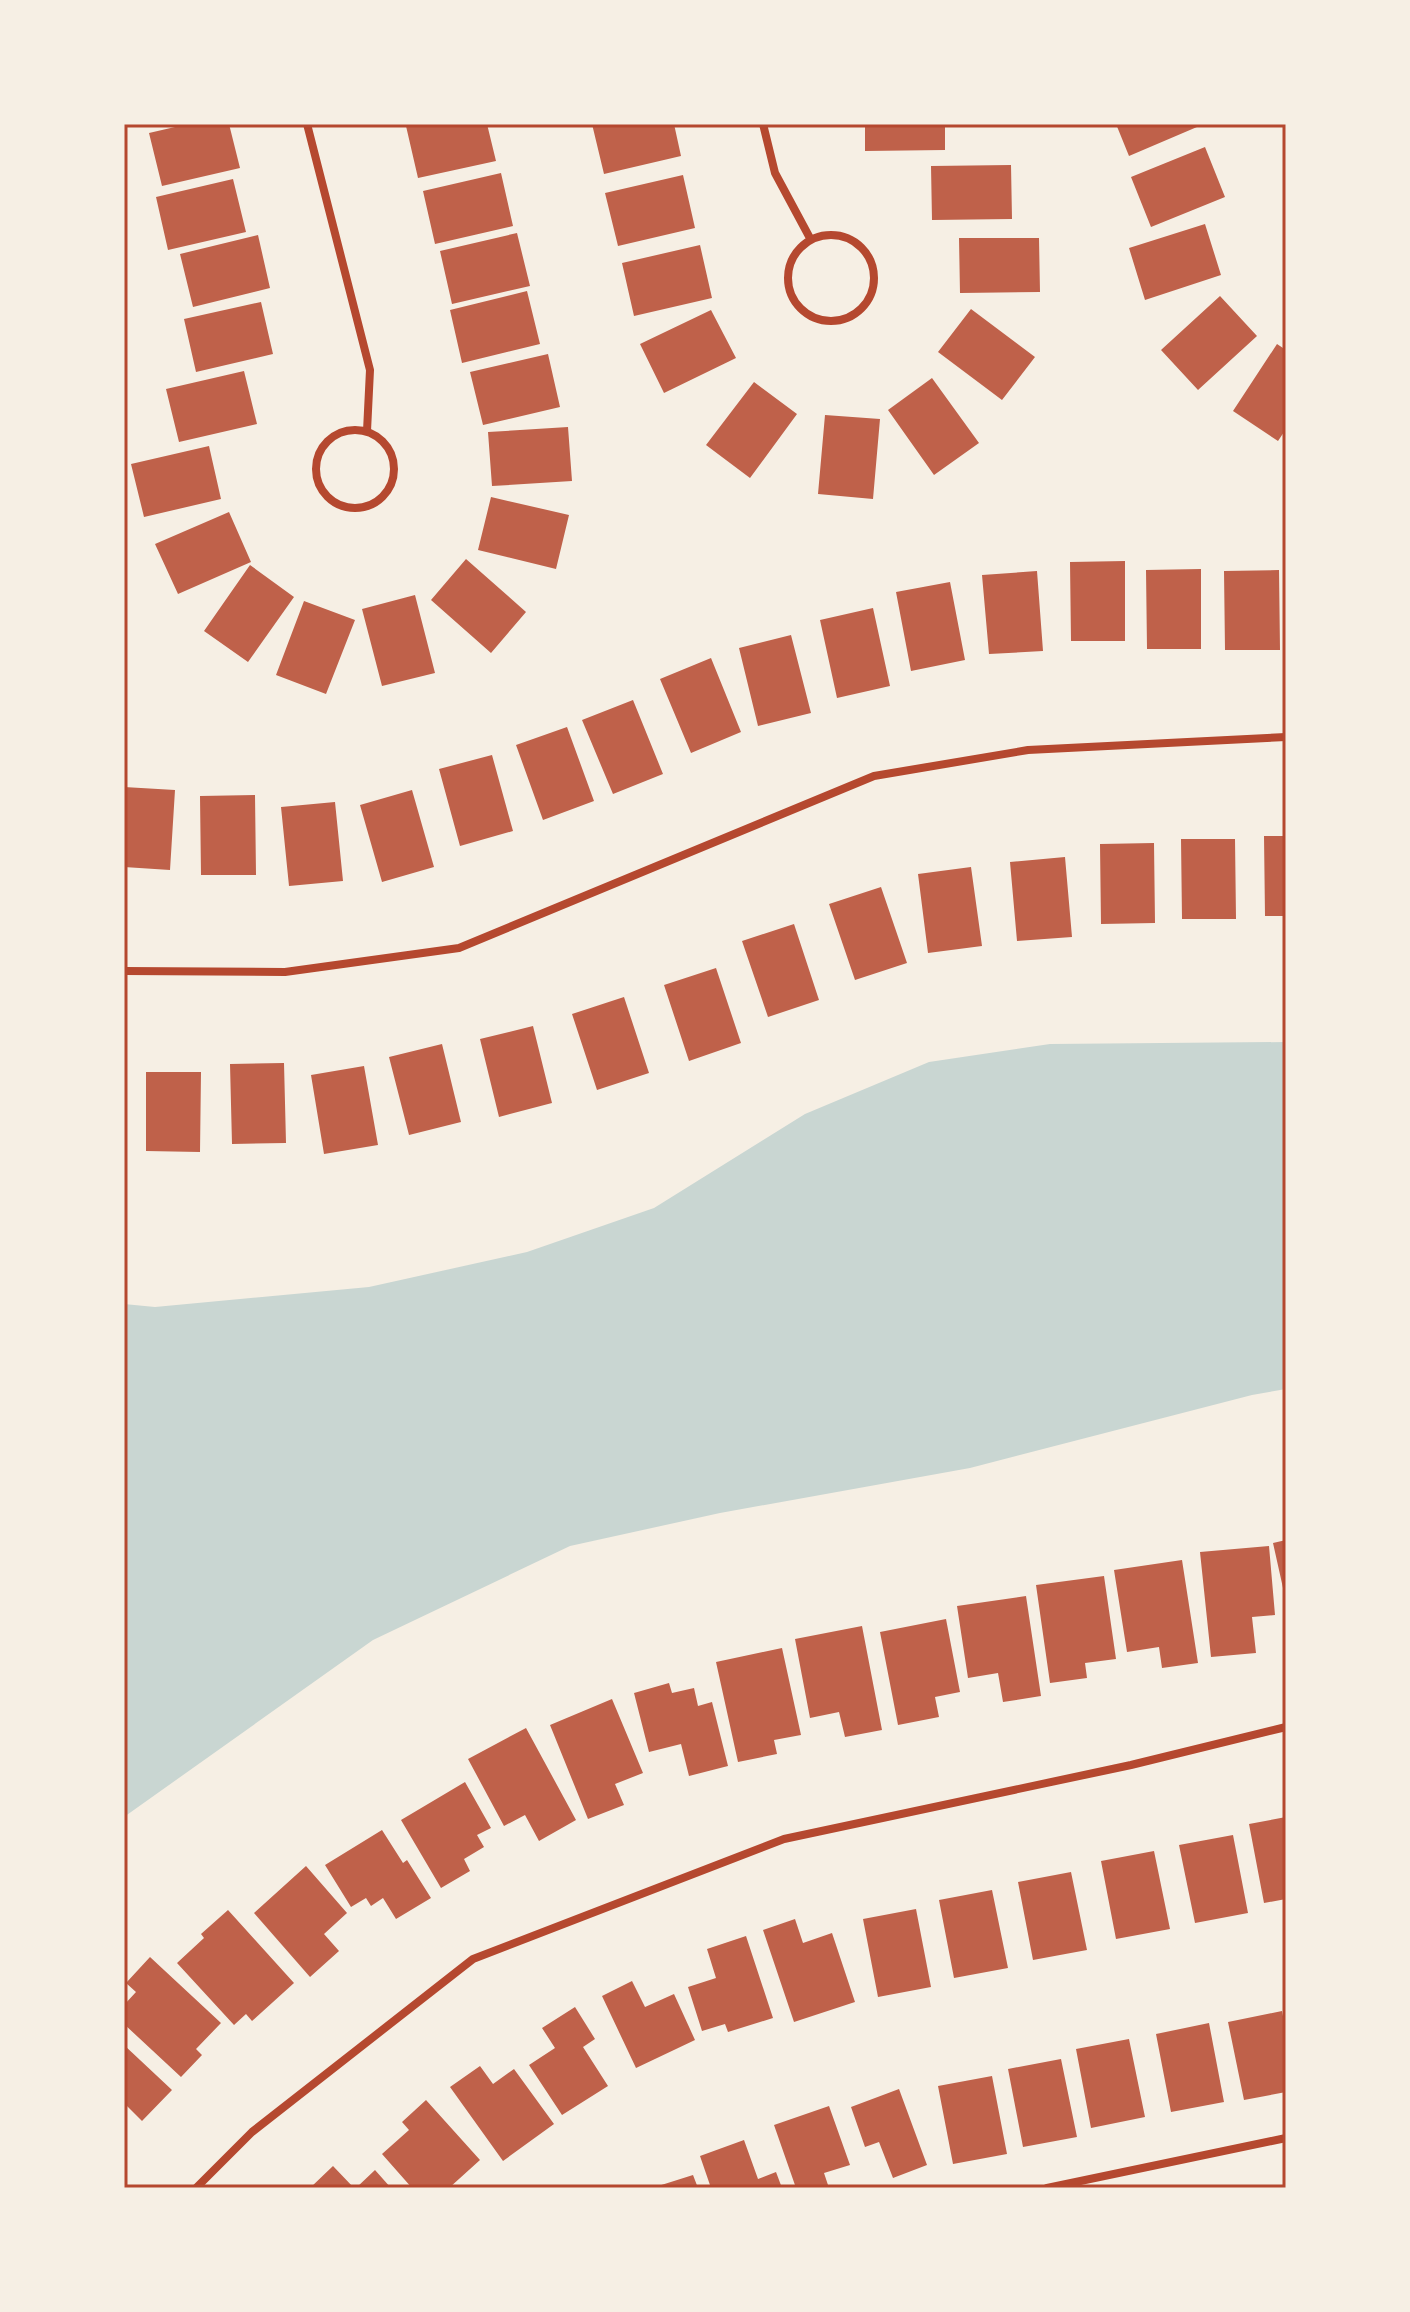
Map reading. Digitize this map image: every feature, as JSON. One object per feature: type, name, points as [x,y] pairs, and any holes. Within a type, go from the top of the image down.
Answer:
[{"type":"street","points":[[307,124],[370,370],[367,431]]},
{"type":"street","points":[[763,124],[775,173],[811,240]]},
{"type":"street","points":[[827,234],[843,236],[867,253],[875,277],[873,292],[866,305],[854,315],[835,322],[820,321],[795,304],[787,275],[790,261],[798,249],[811,240],[827,234]]},
{"type":"street","points":[[367,431],[389,448],[395,464],[394,478],[389,490],[379,500],[358,508],[345,507],[332,501],[322,491],[317,479],[316,462],[329,439],[341,432],[367,431]]},
{"type":"street","points":[[124,971],[285,972],[459,948],[874,776],[1028,750],[1286,737]]},
{"type":"street","points":[[196,2188],[252,2132],[473,1959],[784,1839],[1131,1765],[1286,1727]]},
{"type":"street","points":[[1047,2188],[1286,2138]]},
{"type":"shaded area","points":[[1286,1042],[1286,1389],[1252,1395],[970,1468],[720,1513],[570,1546],[373,1640],[124,1817],[124,1304],[155,1307],[369,1287],[527,1252],[654,1208],[805,1114],[929,1062],[1050,1044]]},
{"type":"building","points":[[188,124],[229,124],[240,168],[162,186],[149,133]]},
{"type":"building","points":[[487,124],[496,161],[418,178],[406,126]]},
{"type":"building","points":[[592,124],[674,124],[681,156],[604,174]]},
{"type":"building","points":[[865,124],[945,124],[945,150],[865,151]]},
{"type":"building","points":[[1116,124],[1204,124],[1129,156]]},
{"type":"building","points":[[1205,147],[1225,197],[1151,227],[1131,177]]},
{"type":"building","points":[[1011,165],[1012,219],[932,220],[931,166]]},
{"type":"building","points":[[501,173],[513,226],[435,244],[423,191]]},
{"type":"building","points":[[683,175],[695,228],[618,246],[605,193]]},
{"type":"building","points":[[233,179],[246,232],[168,250],[156,197]]},
{"type":"building","points":[[1205,224],[1221,275],[1145,300],[1129,248]]},
{"type":"building","points":[[517,233],[530,286],[452,304],[440,251]]},
{"type":"building","points":[[258,235],[270,288],[193,307],[180,254]]},
{"type":"building","points":[[959,238],[1039,238],[1040,292],[960,293]]},
{"type":"building","points":[[700,245],[712,298],[634,316],[622,263]]},
{"type":"building","points":[[527,291],[540,344],[462,363],[450,310]]},
{"type":"building","points":[[1220,296],[1257,336],[1198,390],[1161,350]]},
{"type":"building","points":[[261,302],[273,354],[196,372],[184,319]]},
{"type":"building","points":[[971,309],[1035,357],[1002,400],[938,352]]},
{"type":"building","points":[[711,310],[736,358],[664,393],[640,344]]},
{"type":"building","points":[[1277,344],[1286,350],[1286,429],[1278,441],[1233,411]]},
{"type":"building","points":[[548,354],[560,407],[483,425],[470,372]]},
{"type":"building","points":[[244,371],[257,424],[179,442],[166,389]]},
{"type":"building","points":[[932,378],[979,443],[934,475],[888,410]]},
{"type":"building","points":[[754,382],[797,414],[750,478],[706,445]]},
{"type":"building","points":[[825,415],[880,419],[873,499],[818,494]]},
{"type":"building","points":[[568,427],[572,481],[492,486],[488,432]]},
{"type":"building","points":[[209,446],[221,499],[144,517],[131,464]]},
{"type":"building","points":[[491,497],[569,515],[556,569],[478,550]]},
{"type":"building","points":[[229,512],[251,562],[178,594],[155,544]]},
{"type":"building","points":[[466,559],[526,612],[491,653],[431,600]]},
{"type":"building","points":[[1125,561],[1125,641],[1071,641],[1070,562]]},
{"type":"building","points":[[250,565],[294,597],[248,662],[204,631]]},
{"type":"building","points":[[1201,569],[1201,649],[1147,649],[1146,570]]},
{"type":"building","points":[[1279,570],[1280,650],[1225,650],[1224,571]]},
{"type":"building","points":[[1037,571],[1043,651],[989,654],[982,575]]},
{"type":"building","points":[[950,582],[965,660],[911,671],[896,592]]},
{"type":"building","points":[[415,595],[435,673],[382,686],[362,609]]},
{"type":"building","points":[[304,601],[355,620],[326,694],[276,675]]},
{"type":"building","points":[[873,608],[890,686],[837,698],[820,620]]},
{"type":"building","points":[[791,635],[811,713],[758,726],[739,648]]},
{"type":"building","points":[[711,658],[741,732],[691,753],[660,679]]},
{"type":"building","points":[[633,700],[663,774],[613,794],[582,720]]},
{"type":"building","points":[[567,727],[594,801],[543,820],[516,745]]},
{"type":"building","points":[[492,755],[513,831],[460,846],[439,769]]},
{"type":"building","points":[[124,787],[175,790],[170,870],[124,867]]},
{"type":"building","points":[[412,790],[434,867],[382,882],[360,805]]},
{"type":"building","points":[[255,795],[256,875],[201,875],[200,796]]},
{"type":"building","points":[[335,802],[343,881],[289,886],[281,807]]},
{"type":"building","points":[[1264,836],[1286,836],[1286,916],[1265,916]]},
{"type":"building","points":[[1181,839],[1235,839],[1236,919],[1182,919]]},
{"type":"building","points":[[1154,843],[1155,923],[1101,924],[1100,844]]},
{"type":"building","points":[[1065,857],[1072,937],[1017,941],[1010,862]]},
{"type":"building","points":[[971,867],[982,946],[928,953],[918,874]]},
{"type":"building","points":[[881,887],[907,963],[855,980],[829,904]]},
{"type":"building","points":[[794,924],[819,1000],[768,1017],[742,941]]},
{"type":"building","points":[[716,968],[741,1043],[689,1061],[664,985]]},
{"type":"building","points":[[624,997],[649,1073],[597,1090],[572,1014]]},
{"type":"building","points":[[533,1026],[552,1103],[499,1117],[480,1039]]},
{"type":"building","points":[[442,1044],[461,1122],[409,1135],[389,1057]]},
{"type":"building","points":[[284,1063],[286,1143],[232,1144],[230,1064]]},
{"type":"building","points":[[364,1066],[378,1145],[324,1154],[311,1075]]},
{"type":"building","points":[[146,1072],[201,1072],[200,1152],[146,1151]]},
{"type":"building","points":[[1286,1540],[1286,1597],[1285,1597],[1273,1543]]},
{"type":"building","points":[[1269,1546],[1275,1615],[1252,1617],[1256,1653],[1211,1657],[1200,1552]]},
{"type":"building","points":[[1182,1560],[1198,1663],[1162,1668],[1159,1647],[1127,1652],[1114,1570]]},
{"type":"building","points":[[1104,1576],[1116,1659],[1085,1663],[1087,1678],[1050,1683],[1036,1585]]},
{"type":"building","points":[[1026,1596],[1041,1696],[1003,1702],[998,1673],[968,1678],[957,1606]]},
{"type":"building","points":[[946,1619],[960,1692],[935,1697],[939,1717],[898,1725],[880,1632]]},
{"type":"building","points":[[862,1626],[882,1730],[845,1737],[839,1712],[810,1718],[795,1639]]},
{"type":"building","points":[[782,1648],[801,1735],[774,1740],[777,1754],[738,1762],[716,1662]]},
{"type":"building","points":[[669,1683],[672,1693],[694,1688],[698,1706],[712,1702],[728,1766],[689,1776],[681,1744],[649,1752],[634,1693]]},
{"type":"building","points":[[612,1699],[643,1773],[615,1784],[624,1805],[588,1819],[550,1725]]},
{"type":"building","points":[[526,1728],[576,1820],[539,1841],[525,1815],[504,1826],[468,1759]]},
{"type":"building","points":[[465,1782],[491,1828],[477,1835],[484,1847],[464,1859],[470,1871],[441,1888],[401,1820]]},
{"type":"building","points":[[1286,1817],[1286,1899],[1264,1903],[1249,1824]]},
{"type":"building","points":[[382,1830],[403,1863],[407,1860],[431,1898],[396,1919],[383,1898],[371,1906],[366,1898],[351,1907],[325,1865]]},
{"type":"building","points":[[1233,1835],[1248,1913],[1195,1923],[1179,1845]]},
{"type":"building","points":[[1154,1851],[1170,1929],[1116,1939],[1101,1861]]},
{"type":"building","points":[[306,1866],[347,1913],[324,1934],[339,1951],[310,1977],[254,1913]]},
{"type":"building","points":[[1071,1872],[1087,1950],[1033,1960],[1018,1882]]},
{"type":"building","points":[[992,1890],[1008,1968],[954,1978],[939,1900]]},
{"type":"building","points":[[916,1909],[931,1987],[878,1997],[863,1919]]},
{"type":"building","points":[[228,1910],[294,1983],[252,2021],[246,2014],[234,2025],[177,1963],[204,1938],[201,1934]]},
{"type":"building","points":[[795,1919],[803,1943],[832,1933],[855,2002],[794,2022],[763,1930]]},
{"type":"building","points":[[746,1936],[773,2018],[728,2032],[725,2024],[702,2031],[688,1987],[716,1978],[707,1949]]},
{"type":"building","points":[[150,1957],[221,2023],[196,2049],[202,2055],[181,2077],[124,2024],[124,2005],[136,1992],[126,1983]]},
{"type":"building","points":[[632,1981],[645,2007],[674,1994],[695,2040],[636,2068],[602,1996]]},
{"type":"building","points":[[575,2007],[595,2039],[583,2047],[608,2086],[562,2115],[529,2065],[555,2048],[542,2028]]},
{"type":"building","points":[[1282,2011],[1286,2032],[1286,2092],[1244,2100],[1228,2022]]},
{"type":"building","points":[[1209,2023],[1224,2102],[1171,2112],[1156,2034]]},
{"type":"building","points":[[1129,2039],[1145,2117],[1091,2128],[1076,2049]]},
{"type":"building","points":[[124,2045],[172,2090],[142,2121],[124,2103]]},
{"type":"building","points":[[1061,2059],[1077,2137],[1023,2147],[1008,2069]]},
{"type":"building","points":[[480,2066],[493,2084],[514,2069],[554,2124],[503,2161],[450,2087]]},
{"type":"building","points":[[992,2076],[1007,2154],[953,2164],[938,2086]]},
{"type":"building","points":[[899,2089],[927,2165],[893,2178],[879,2142],[865,2147],[851,2107]]},
{"type":"building","points":[[426,2100],[480,2160],[449,2188],[412,2188],[382,2154],[409,2130],[402,2122]]},
{"type":"building","points":[[829,2106],[850,2165],[824,2173],[829,2188],[796,2188],[774,2125]]},
{"type":"building","points":[[744,2140],[758,2179],[776,2172],[782,2188],[711,2188],[700,2156]]},
{"type":"building","points":[[333,2166],[354,2188],[310,2188]]},
{"type":"building","points":[[375,2170],[391,2188],[356,2188]]},
{"type":"building","points":[[693,2175],[698,2188],[655,2188],[655,2187]]}]
